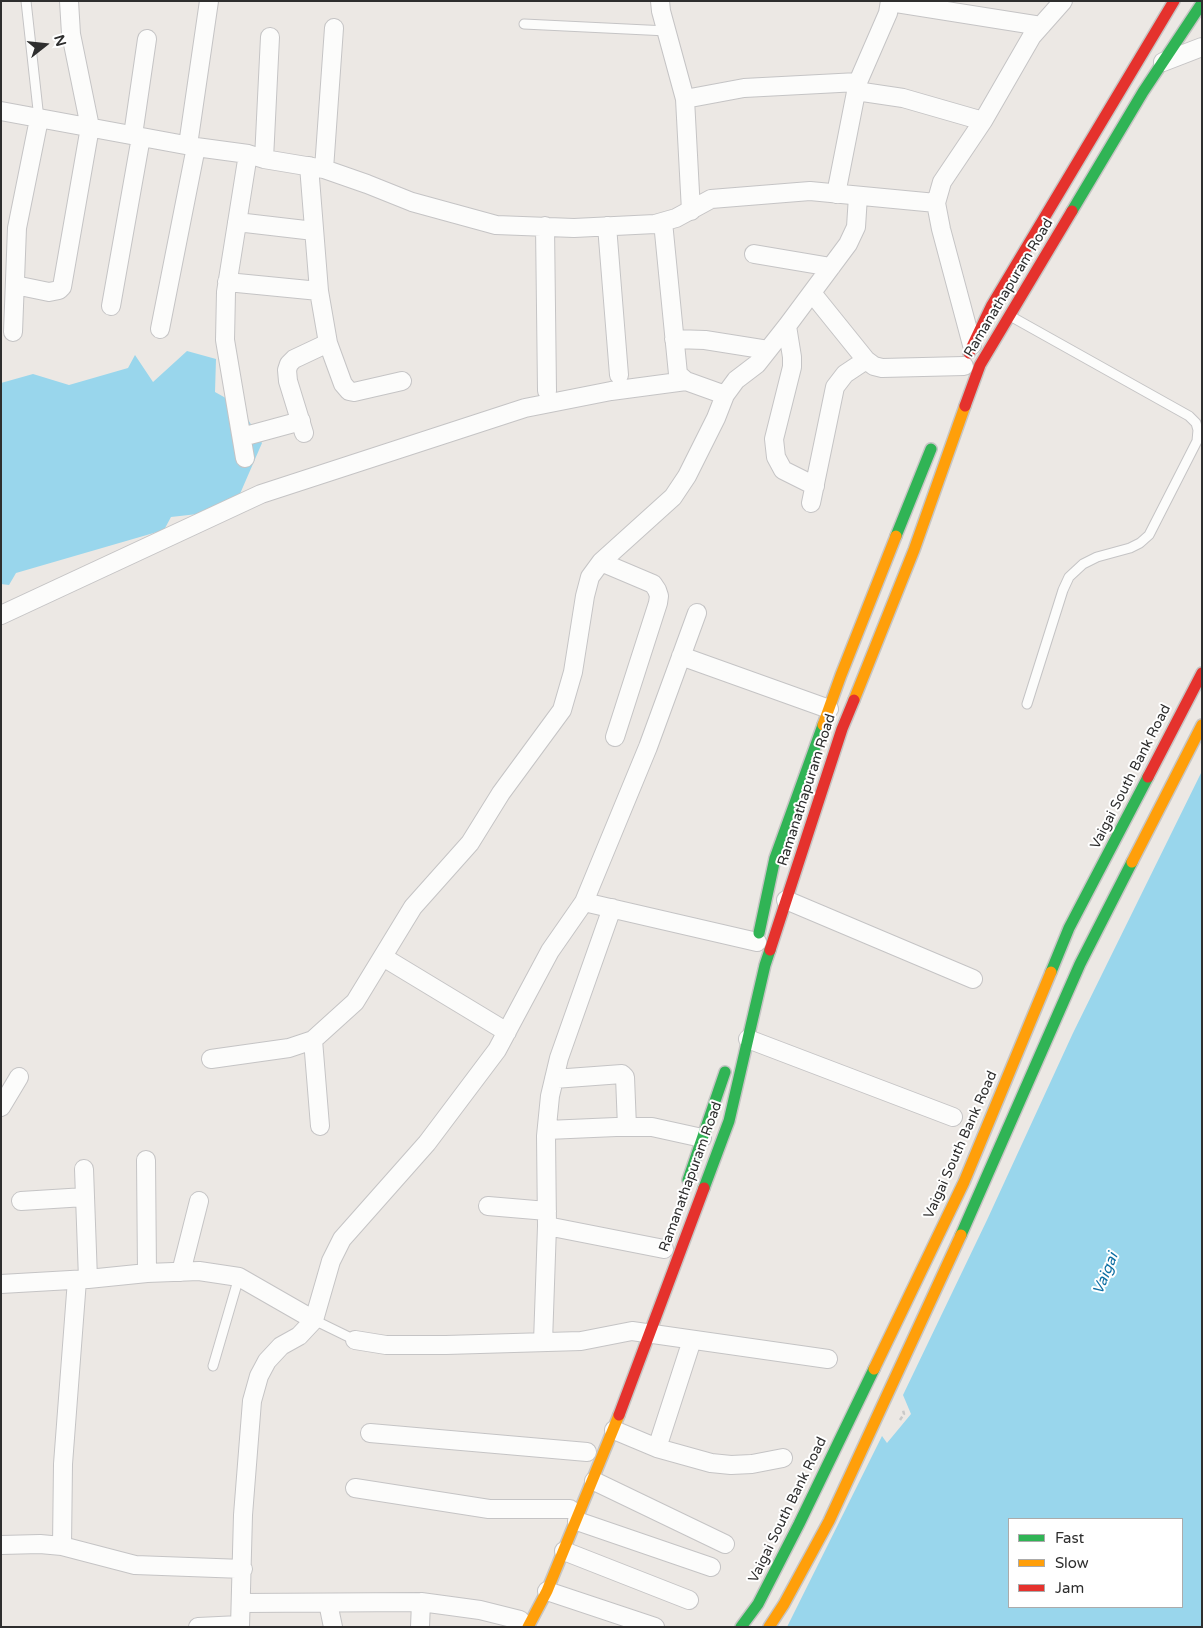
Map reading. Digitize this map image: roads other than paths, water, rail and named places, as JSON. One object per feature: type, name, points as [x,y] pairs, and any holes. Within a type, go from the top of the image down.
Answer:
[{"type":"main road","name":"Ramanathapuram Road","points":[[546,1564],[594,1481],[729,1121],[765,965],[842,729],[914,550],[1001,310],[1174,1]]},
{"type":"main road","name":"Ramanathapuram Road","points":[[962,370],[972,345],[1001,310],[1202,3]]},
{"type":"main road","name":"Ramanathapuram Road","points":[[756,947],[775,858],[829,709],[935,440]]},
{"type":"main road","name":"Vaigai South Bank Road","points":[[741,1627],[758,1604],[799,1524],[964,1182],[1070,928],[1202,673]]},
{"type":"main road","points":[[769,1627],[784,1604],[830,1521],[970,1218],[1080,964],[1202,725]]},
{"type":"main road","name":"Ramanathapuram Road","points":[[683,1193],[728,1064]]},
{"type":"main road","name":"Ramanathapuram Road","points":[[523,1619],[547,1591],[564,1551],[573,1515],[575,1492]]},
{"type":"street","points":[[15,285],[49,292],[59,290],[62,286],[90,127],[71,34],[69,1]]},
{"type":"street","points":[[160,330],[192,146],[209,1]]},
{"type":"street","points":[[660,1],[685,99],[692,211]]},
{"type":"street","points":[[972,345],[941,229],[936,203],[942,182],[983,122],[1032,36],[1063,1]]},
{"type":"street","points":[[836,194],[857,86],[888,13],[890,2],[1041,26]]},
{"type":"street","points":[[334,28],[317,168],[314,231],[319,292],[328,343],[343,384],[349,391],[354,392],[402,382]]},
{"type":"street","points":[[245,458],[225,340],[227,282],[237,222],[256,156],[270,37]]},
{"type":"street","points":[[111,306],[137,136],[147,39]]},
{"type":"street","points":[[1163,62],[1202,47]]},
{"type":"street","points":[[685,99],[744,88],[857,86],[983,122]]},
{"type":"street","points":[[1,112],[317,168],[367,184],[412,202],[496,225],[607,226],[655,224],[692,211],[704,202],[719,198],[810,191],[936,203]]},
{"type":"street","points":[[13,332],[17,228],[39,119]]},
{"type":"street","points":[[210,1059],[289,1048],[313,1040],[355,1002],[413,907],[470,843],[501,794],[562,710],[573,672],[585,596],[590,577],[601,562],[673,497],[716,418],[725,395],[736,380],[757,364],[848,244],[856,228],[858,196]]},
{"type":"street","points":[[237,222],[314,231]]},
{"type":"street","points":[[663,222],[678,374],[686,381],[725,395]]},
{"type":"street","points":[[545,226],[547,391]]},
{"type":"street","points":[[607,226],[619,375]]},
{"type":"street","points":[[754,254],[831,266]]},
{"type":"street","points":[[227,282],[319,292]]},
{"type":"street","points":[[812,293],[866,360],[874,366],[882,368],[962,370]]},
{"type":"street","points":[[787,326],[792,367],[774,439],[776,458],[783,470],[813,495],[835,387],[845,374],[866,360]]},
{"type":"street","points":[[674,339],[705,340],[768,350]]},
{"type":"street","points":[[242,437],[302,427],[288,381],[287,370],[289,364],[294,359],[328,343]]},
{"type":"street","points":[[1,615],[260,494],[525,408],[611,391],[686,381]]},
{"type":"street","points":[[601,562],[652,584],[659,596],[615,737]]},
{"type":"street","points":[[198,1627],[240,1626],[243,1515],[252,1401],[259,1376],[267,1361],[282,1346],[299,1336],[314,1320],[331,1262],[342,1239],[427,1143],[497,1050],[550,951],[584,902],[648,747],[697,613]]},
{"type":"street","points":[[681,656],[829,709]]},
{"type":"street","points":[[786,900],[973,979]]},
{"type":"street","points":[[584,902],[756,947]]},
{"type":"street","points":[[543,1342],[547,1219],[547,1130],[550,1096],[559,1058],[612,908]]},
{"type":"street","points":[[383,957],[507,1032]]},
{"type":"street","points":[[748,1039],[953,1117]]},
{"type":"street","points":[[313,1040],[320,1126]]},
{"type":"street","points":[[554,1079],[622,1074],[624,1077],[627,1127]]},
{"type":"street","points":[[1,1108],[20,1077]]},
{"type":"street","points":[[547,1130],[652,1128],[702,1138]]},
{"type":"street","points":[[146,1160],[147,1273]]},
{"type":"street","points":[[62,1546],[63,1464],[83,1280],[84,1169]]},
{"type":"street","points":[[21,1201],[85,1197]]},
{"type":"street","points":[[181,1272],[199,1201]]},
{"type":"street","points":[[488,1206],[664,1249]]},
{"type":"street","points":[[1,1284],[199,1271],[239,1277],[314,1320]]},
{"type":"street","points":[[355,1340],[386,1345],[581,1341],[632,1331],[828,1360]]},
{"type":"street","points":[[657,1448],[692,1340]]},
{"type":"street","points":[[614,1430],[657,1448],[711,1463],[752,1464],[784,1458]]},
{"type":"street","points":[[370,1432],[586,1454]]},
{"type":"street","points":[[594,1481],[725,1544]]},
{"type":"street","points":[[355,1488],[489,1509],[573,1515],[711,1566]]},
{"type":"street","points":[[1,1545],[40,1544],[62,1546],[135,1564],[242,1569]]},
{"type":"street","points":[[564,1551],[689,1600]]},
{"type":"street","points":[[547,1591],[655,1627]]},
{"type":"street","points":[[241,1603],[421,1602],[480,1610],[523,1619]]},
{"type":"street","points":[[420,1627],[421,1602]]},
{"type":"street","points":[[328,1603],[334,1627]]},
{"type":"lane","points":[[26,1],[39,119]]},
{"type":"lane","points":[[524,24],[667,31]]},
{"type":"lane","points":[[1001,310],[1189,416],[1196,423],[1198,430],[1197,441],[1149,535],[1140,543],[1130,548],[1097,557],[1083,564],[1069,577],[1063,590],[1027,704]]},
{"type":"lane","points":[[213,1366],[239,1277]]},
{"type":"lane","points":[[314,1320],[355,1340]]},
{"type":"water","points":[[187,351],[216,359],[215,392],[240,406],[262,443],[233,510],[171,517],[164,530],[16,573],[9,585],[1,584],[1,383],[33,374],[69,385],[128,368],[135,355],[153,382]]},
{"type":"water","name":"Vaigai","points":[[1202,771],[1202,1627],[787,1627],[882,1436],[887,1443],[911,1414],[903,1395],[987,1220],[1073,1033]]}]
